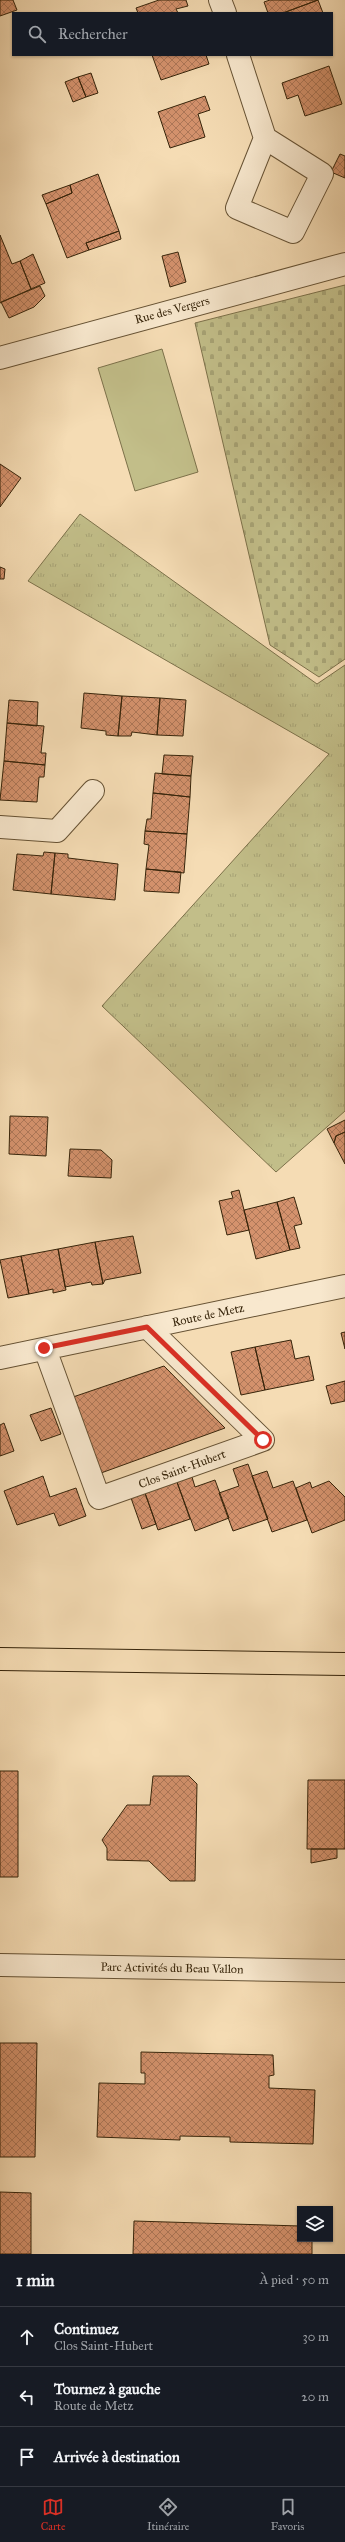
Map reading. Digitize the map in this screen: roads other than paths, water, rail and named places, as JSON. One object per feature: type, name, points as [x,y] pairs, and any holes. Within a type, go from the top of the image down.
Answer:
[{"type":"main road","points":[[0,1659],[345,1664]]},
{"type":"street","points":[[220,0],[225,12]]},
{"type":"street","points":[[238,56],[265,138]]},
{"type":"street","name":"Rue des Vergers","points":[[0,358],[345,264]]},
{"type":"street","points":[[0,827],[57,831],[94,791]]},
{"type":"street","name":"Route de Metz","points":[[0,1358],[345,1286]]},
{"type":"street","name":"Clos Saint-Hubert","points":[[44,1348],[99,1498],[263,1440],[147,1327]]},
{"type":"street","name":"Parc Activités du Beau Vallon","points":[[0,1965],[345,1971]]}]
